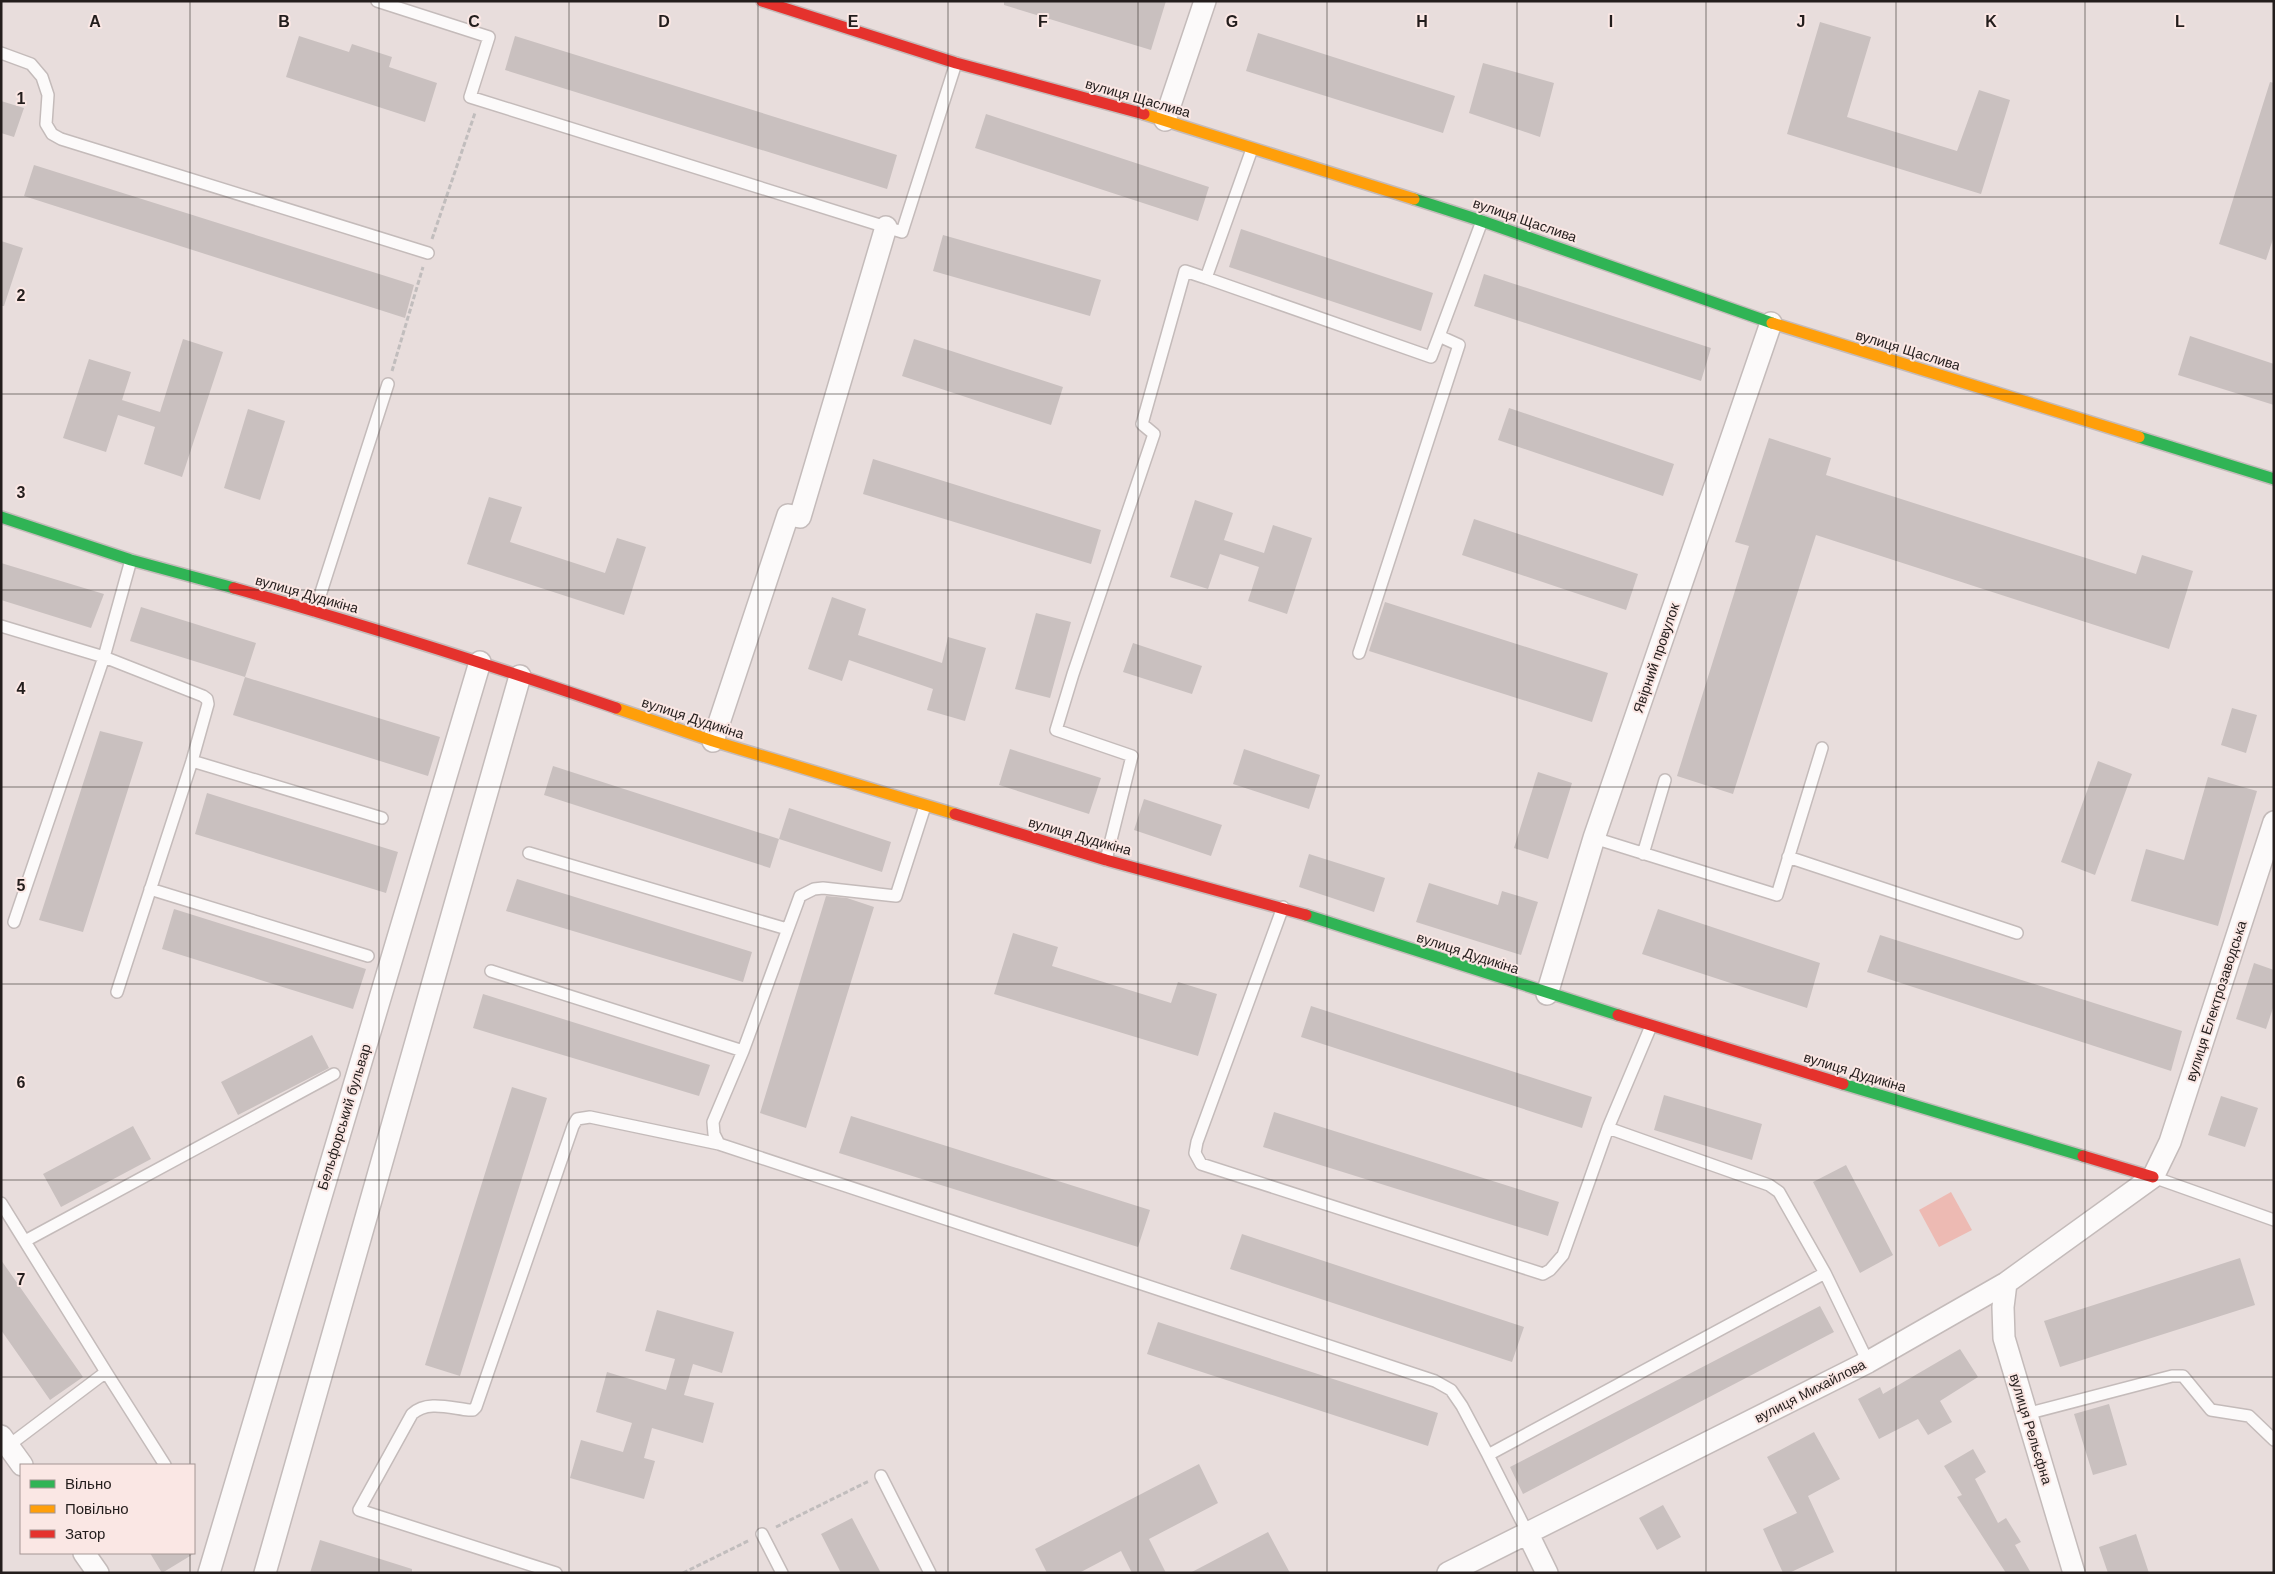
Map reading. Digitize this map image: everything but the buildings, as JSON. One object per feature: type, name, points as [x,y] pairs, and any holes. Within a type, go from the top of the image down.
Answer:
[{"type":"street","name":"вулиця Щаслива","points":[[762,1],[956,63],[1166,120],[1482,221],[1771,323],[2274,479]]},
{"type":"street","points":[[1166,120],[1205,1]]},
{"type":"street","points":[[713,741],[788,515],[800,517],[886,227]]},
{"type":"street","name":"Явірний провулок","points":[[1547,994],[1594,838],[1771,323]]},
{"type":"street","name":"вулиця Дудикіна","points":[[1,518],[131,560],[315,611],[480,662],[713,741],[925,806],[1106,860],[1283,907],[1547,994],[2153,1177]]},
{"type":"street","name":"Бельфорський бульвар","points":[[209,1573],[480,662]]},
{"type":"street","points":[[266,1573],[520,676]]},
{"type":"street","name":"вулиця Електрозаводська","points":[[2153,1177],[2170,1142],[2274,822]]},
{"type":"street","name":"вулиця Михайлова","points":[[1448,1573],[1868,1362],[2006,1283],[2153,1177]]},
{"type":"street","name":"вулиця Рельєфна","points":[[2006,1283],[2003,1307],[2004,1338],[2074,1573]]},
{"type":"street","points":[[5,1441],[21,1464]]},
{"type":"street","points":[[1527,1532],[1547,1573]]},
{"type":"street","points":[[85,1554],[98,1573]]},
{"type":"lane","points":[[377,1],[488,37],[470,97],[902,232],[956,63]]},
{"type":"lane","points":[[1,53],[31,64],[42,77],[48,95],[46,124],[52,134],[61,140],[428,253]]},
{"type":"lane","points":[[1206,278],[1252,149]]},
{"type":"lane","points":[[1106,860],[1132,756],[1056,730],[1154,434],[1142,424],[1185,271],[1432,357],[1482,221]]},
{"type":"lane","points":[[1359,653],[1459,345],[1439,336]]},
{"type":"lane","points":[[315,611],[388,384]]},
{"type":"lane","points":[[14,922],[104,657],[131,560]]},
{"type":"lane","points":[[1,626],[104,657],[207,699],[208,704],[192,761],[117,992]]},
{"type":"lane","points":[[1594,838],[1776,895],[1822,748]]},
{"type":"lane","points":[[192,761],[382,818]]},
{"type":"lane","points":[[1643,854],[1665,780]]},
{"type":"lane","points":[[719,1144],[714,1134],[713,1122],[743,1051],[800,896],[814,889],[822,888],[896,896],[925,806]]},
{"type":"lane","points":[[529,853],[787,929]]},
{"type":"lane","points":[[1788,857],[2016,933]]},
{"type":"lane","points":[[150,889],[368,956]]},
{"type":"lane","points":[[1283,907],[1197,1142],[1195,1153],[1201,1164],[1543,1274],[1550,1270],[1563,1255],[1608,1128],[1651,1026]]},
{"type":"lane","points":[[491,971],[743,1051]]},
{"type":"lane","points":[[25,1241],[334,1074]]},
{"type":"lane","points":[[556,1573],[359,1510],[412,1414],[418,1408],[425,1405],[473,1410],[476,1407],[573,1126],[577,1119],[590,1117],[719,1144],[1435,1381],[1451,1390],[1456,1398],[1527,1532]]},
{"type":"lane","points":[[1608,1128],[1769,1185],[1780,1192],[1825,1273],[1868,1362]]},
{"type":"lane","points":[[2153,1177],[2274,1220]]},
{"type":"lane","points":[[1,1203],[164,1464]]},
{"type":"lane","points":[[1488,1456],[1825,1273]]},
{"type":"lane","points":[[5,1441],[106,1372]]},
{"type":"lane","points":[[2026,1414],[2172,1376],[2183,1376],[2211,1410],[2249,1416],[2274,1440]]},
{"type":"lane","points":[[881,1476],[930,1573]]},
{"type":"lane","points":[[762,1534],[782,1573]]},
{"type":"path","points":[[683,1573],[881,1476]]},
{"type":"shaded area","points":[[1951,1192],[1972,1230],[1939,1247],[1919,1210]]},
{"type":"traffic: fast","points":[[1414,199],[1772,323]]},
{"type":"traffic: fast","points":[[2139,437],[2274,479]]},
{"type":"traffic: fast","points":[[1,517],[131,560],[234,588]]},
{"type":"traffic: fast","points":[[1306,915],[1618,1015]]},
{"type":"traffic: fast","points":[[1843,1084],[2083,1156]]},
{"type":"traffic: slow","points":[[1144,114],[1414,199]]},
{"type":"traffic: slow","points":[[1772,323],[2139,437]]},
{"type":"traffic: slow","points":[[616,708],[713,741],[955,814]]},
{"type":"traffic: jam","points":[[762,1],[956,63],[1144,114]]},
{"type":"traffic: jam","points":[[234,588],[426,645],[616,708]]},
{"type":"traffic: jam","points":[[955,814],[1106,860],[1306,915]]},
{"type":"traffic: jam","points":[[1618,1015],[1843,1084]]},
{"type":"traffic: jam","points":[[2083,1156],[2153,1177]]}]
